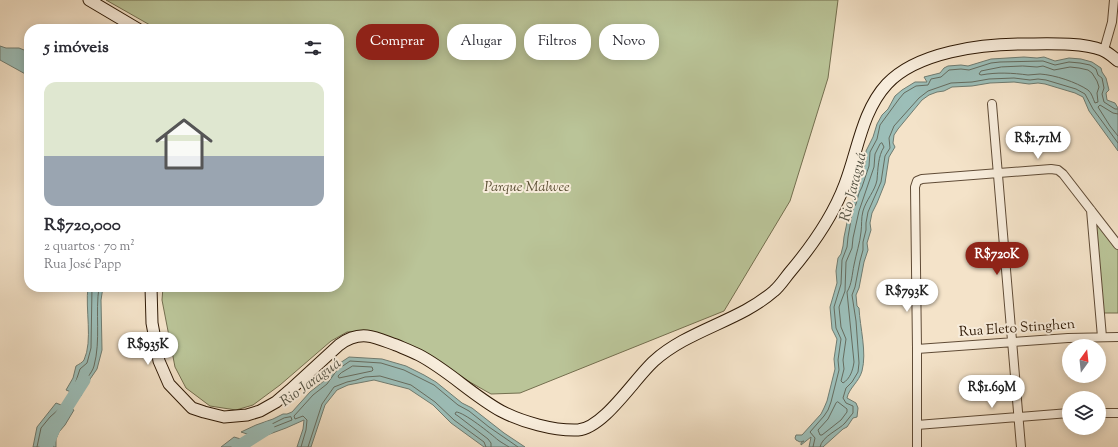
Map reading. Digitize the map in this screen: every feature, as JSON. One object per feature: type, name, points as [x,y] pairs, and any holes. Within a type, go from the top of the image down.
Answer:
[{"type":"main road","points":[[89,0],[130,24]]},
{"type":"main road","points":[[151,292],[152,323],[159,361],[169,384],[192,408],[204,412],[224,417],[247,415],[260,411],[276,402],[346,340],[368,336],[388,342],[419,355],[499,410],[514,417],[544,426],[578,430],[589,427],[613,407],[640,375],[655,360],[672,347],[754,305],[775,290],[799,261],[822,229],[832,212],[845,186],[870,110],[888,83],[902,71],[929,58],[952,51],[1008,44],[1087,46],[1104,50],[1118,61]]},
{"type":"street","points":[[1104,50],[1112,17],[1114,0]]},
{"type":"street","points":[[992,104],[1021,447]]},
{"type":"street","points":[[917,447],[916,181],[1051,169],[1058,170],[1063,174],[1092,210],[1118,245]]},
{"type":"street","points":[[1092,210],[1102,337]]},
{"type":"street","name":"Rua Eleto Stinghen","points":[[917,349],[1012,342],[1118,337]]},
{"type":"street","points":[[1106,413],[1118,413]]},
{"type":"street","points":[[917,425],[1062,414]]},
{"type":"green space","name":"Parque Malwee","points":[[106,0],[838,0],[828,78],[790,201],[724,311],[520,393],[491,394],[408,347],[368,332],[347,332],[331,341],[280,385],[253,405],[236,410],[210,406],[186,388],[175,367],[162,300],[163,292],[344,292],[344,24],[148,24]]},
{"type":"green space","points":[[1095,217],[1118,246],[1118,313],[1103,313]]},
{"type":"water","points":[[0,46],[24,50],[24,73],[0,60]]},
{"type":"water","points":[[1044,57],[1055,61],[1069,58],[1081,59],[1092,62],[1101,68],[1106,78],[1109,90],[1106,93],[1107,100],[1115,103],[1118,108],[1118,151],[1089,111],[1083,97],[1045,84],[1014,82],[952,87],[929,95],[922,100],[894,135],[893,143],[895,147],[889,157],[885,183],[872,213],[870,223],[871,230],[867,243],[868,250],[856,295],[863,340],[863,364],[861,375],[848,394],[847,398],[856,403],[858,408],[857,417],[853,418],[847,427],[823,447],[809,447],[811,437],[801,445],[804,441],[800,442],[796,440],[796,435],[802,435],[821,414],[827,401],[835,369],[834,359],[837,339],[832,329],[830,307],[837,283],[836,271],[838,258],[841,254],[843,246],[849,208],[852,205],[855,192],[859,186],[865,164],[866,151],[882,115],[888,109],[895,96],[902,90],[915,82],[927,82],[924,77],[940,73],[948,66],[968,66],[991,59]]},
{"type":"water","points":[[87,292],[102,292],[102,350],[97,369],[84,388],[81,396],[66,390],[73,378],[76,366],[84,360],[87,352]]},
{"type":"water","points":[[349,357],[382,359],[406,366],[424,375],[436,382],[462,403],[472,408],[525,447],[484,447],[451,423],[433,405],[409,389],[374,380],[348,385],[337,390],[325,405],[311,447],[297,447],[303,429],[304,420],[259,438],[241,432],[283,414],[292,412],[310,392],[324,381],[334,367]]},
{"type":"water","points":[[56,403],[74,410],[59,432],[56,439],[56,447],[33,447],[37,427]]},
{"type":"water","points":[[234,437],[251,442],[241,447],[221,447]]},
{"type":"waterway","name":"Rio Jaraguá","points":[[46,447],[56,424],[84,380]]},
{"type":"waterway","name":"Rio Jaraguá","points":[[238,447],[268,428]]}]
